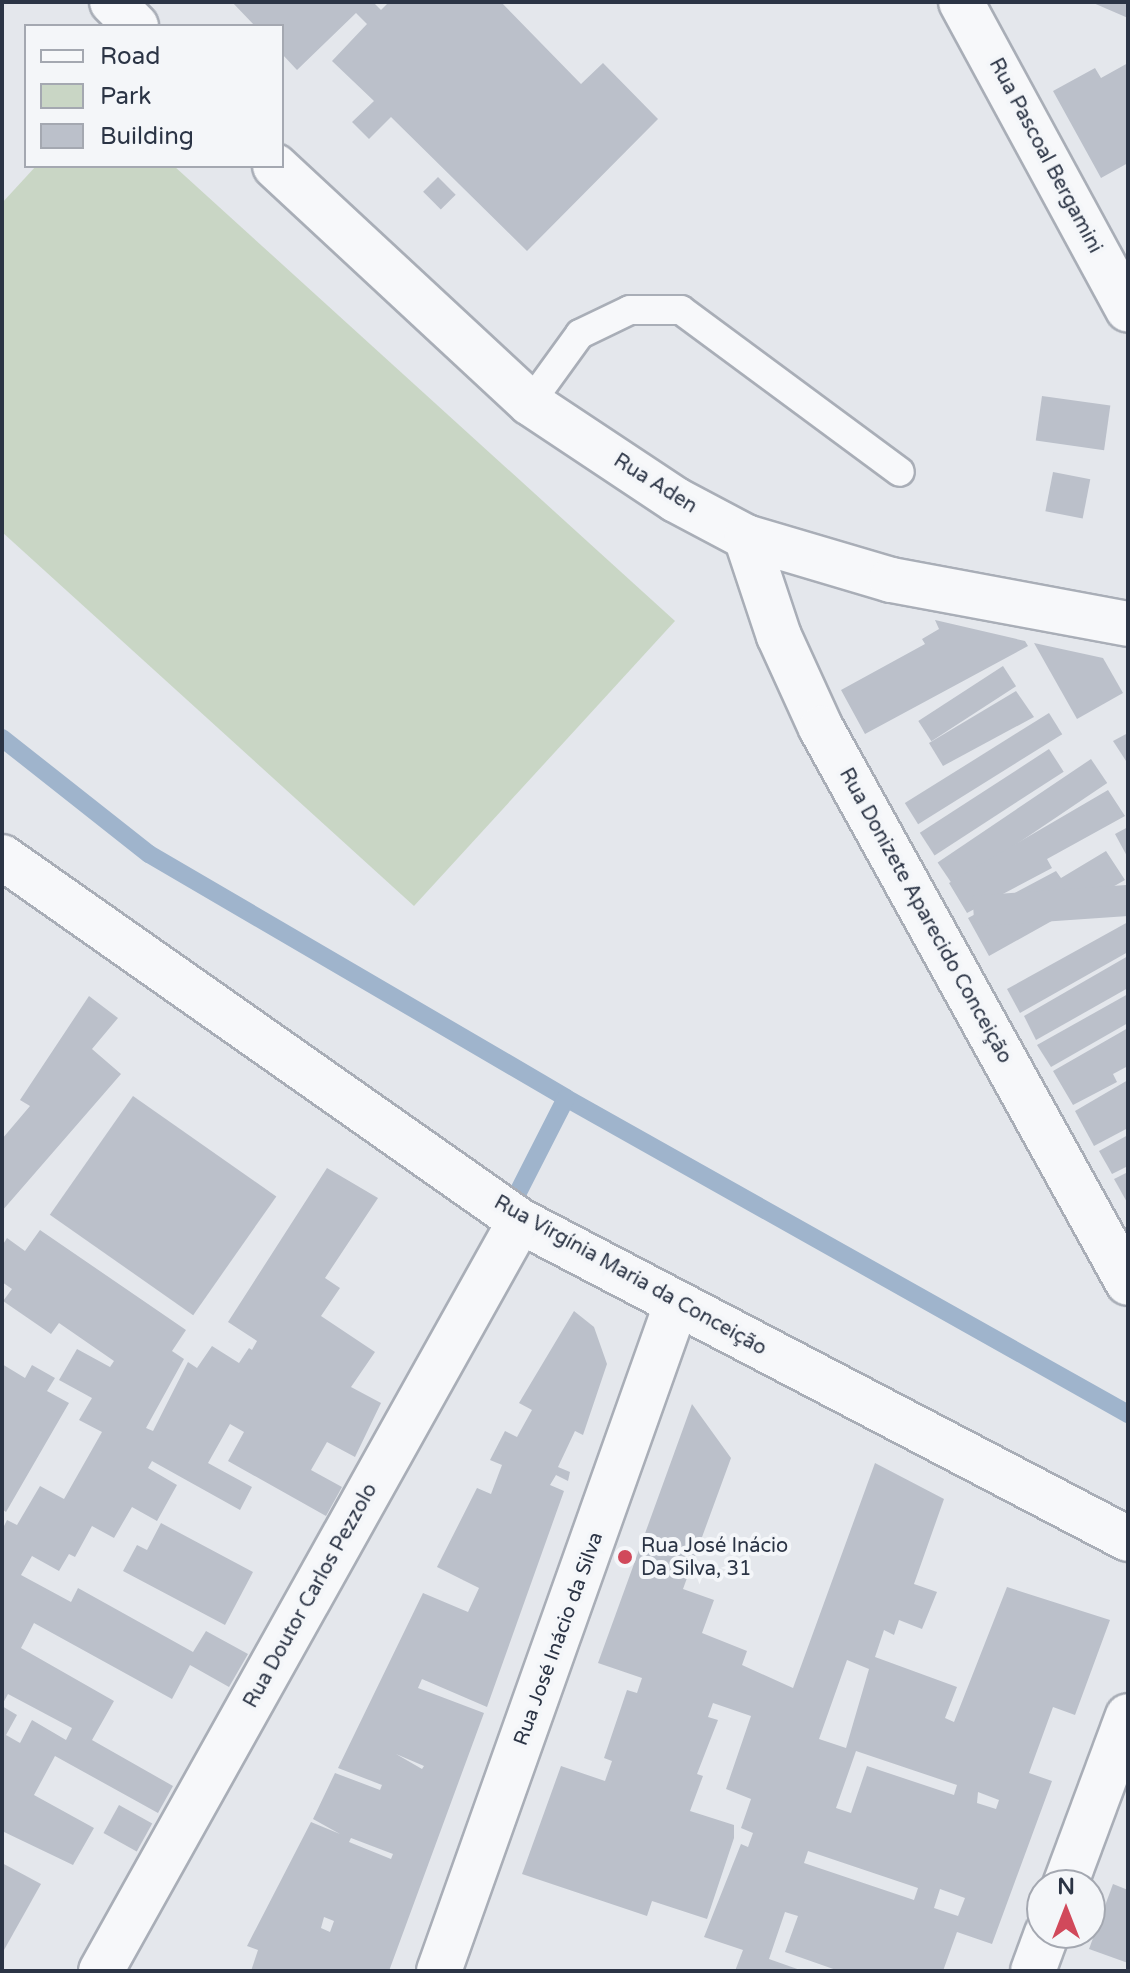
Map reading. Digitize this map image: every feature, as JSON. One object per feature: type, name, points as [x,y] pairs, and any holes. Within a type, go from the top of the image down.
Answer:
[{"type":"street","points":[[112,2],[134,24]]},
{"type":"street","name":"Rua Pascoal Bergamini","points":[[961,2],[1128,310]]},
{"type":"street","name":"Rua Aden","points":[[277,168],[530,403],[676,500],[746,537],[891,580],[1128,624]]},
{"type":"street","name":"Rua Donizete Aparecido Conceição","points":[[746,537],[779,636],[821,728],[1128,1283]]},
{"type":"street","name":"Rua Virgínia Maria da Conceição","points":[[2,857],[520,1221],[1128,1539]]},
{"type":"street","name":"Rua Doutor Carlos Pezzolo","points":[[101,1971],[520,1221]]},
{"type":"street","name":"Rua José Inácio da Silva","points":[[439,1971],[676,1305]]},
{"type":"street","points":[[1071,1869],[1128,1716]]},
{"type":"street","points":[[1033,1971],[1041,1949]]},
{"type":"lane","points":[[530,403],[580,334],[630,310],[681,310],[900,472]]},
{"type":"green space","points":[[34,168],[176,168],[675,621],[414,906],[2,532],[2,203]]},
{"type":"building","points":[[232,2],[373,2],[381,10],[389,2],[501,2],[581,84],[603,63],[658,119],[527,251],[391,117],[369,139],[352,122],[374,101],[332,61],[367,24],[356,13],[297,70],[284,56],[284,24],[253,24]]},
{"type":"building","points":[[1091,2],[1128,2],[1128,18]]},
{"type":"building","points":[[1128,63],[1128,163],[1101,178],[1053,91],[1095,68],[1101,78]]},
{"type":"building","points":[[438,177],[456,195],[441,210],[423,192]]},
{"type":"building","points":[[1042,396],[1110,406],[1104,450],[1036,441]]},
{"type":"building","points":[[1053,472],[1090,479],[1083,519],[1045,511]]},
{"type":"building","points":[[935,620],[1025,641],[1028,646],[865,734],[841,690],[925,644],[922,639],[939,629]]},
{"type":"building","points":[[1034,643],[1103,658],[1123,693],[1077,719]]},
{"type":"building","points":[[1003,666],[1016,686],[931,741],[918,721]]},
{"type":"building","points":[[1016,691],[1034,717],[943,766],[929,743]]},
{"type":"building","points":[[1049,713],[1062,734],[918,824],[905,803]]},
{"type":"building","points":[[1128,733],[1128,764],[1113,741]]},
{"type":"building","points":[[1049,749],[1064,772],[935,856],[920,833]]},
{"type":"building","points":[[1091,759],[1107,783],[954,886],[938,862]]},
{"type":"building","points":[[1108,790],[1125,816],[1047,859],[1052,868],[967,913],[949,883]]},
{"type":"building","points":[[1128,827],[1128,858],[1115,834]]},
{"type":"building","points":[[1106,851],[1125,880],[989,956],[968,918],[1056,871],[1061,878]]},
{"type":"building","points":[[1126,885],[1128,916],[975,927],[972,896]]},
{"type":"building","points":[[1128,922],[1128,952],[1020,1013],[1007,989]]},
{"type":"building","points":[[1128,956],[1128,988],[1036,1040],[1024,1016]]},
{"type":"building","points":[[1128,994],[1128,1023],[1051,1067],[1037,1045]]},
{"type":"building","points":[[89,996],[118,1018],[92,1049],[121,1074],[2,1211],[2,1139],[30,1106],[20,1100]]},
{"type":"building","points":[[1128,1028],[1128,1066],[1113,1074],[1117,1082],[1073,1105],[1053,1071]]},
{"type":"building","points":[[1128,1080],[1128,1128],[1094,1146],[1075,1111]]},
{"type":"building","points":[[133,1096],[276,1196],[193,1315],[50,1215]]},
{"type":"building","points":[[1128,1135],[1128,1166],[1112,1174],[1099,1151]]},
{"type":"building","points":[[327,1168],[378,1198],[325,1278],[340,1288],[321,1316],[375,1352],[351,1387],[381,1403],[355,1457],[327,1442],[311,1470],[342,1487],[326,1516],[228,1461],[244,1432],[230,1424],[208,1463],[252,1487],[240,1510],[152,1461],[148,1468],[177,1485],[157,1521],[132,1507],[114,1538],[92,1526],[75,1557],[69,1554],[59,1571],[32,1556],[21,1575],[71,1602],[78,1588],[193,1652],[206,1631],[248,1654],[229,1687],[190,1665],[172,1699],[34,1623],[21,1648],[114,1701],[92,1740],[173,1786],[158,1813],[55,1756],[34,1795],[94,1828],[73,1865],[2,1831],[2,1706],[17,1715],[6,1735],[20,1743],[32,1720],[66,1740],[72,1728],[8,1694],[2,1705],[2,1530],[7,1520],[17,1525],[40,1486],[64,1499],[102,1432],[79,1420],[92,1398],[59,1380],[77,1349],[110,1367],[114,1361],[59,1323],[51,1334],[3,1301],[12,1289],[2,1282],[2,1246],[7,1238],[25,1251],[40,1230],[186,1330],[172,1351],[184,1359],[146,1428],[153,1431],[188,1362],[197,1368],[212,1346],[239,1363],[249,1348],[252,1350],[257,1341],[228,1322]]},
{"type":"building","points":[[1128,1172],[1128,1204],[1114,1179]]},
{"type":"building","points":[[574,1311],[594,1327],[607,1364],[583,1435],[575,1431],[558,1467],[570,1472],[568,1481],[556,1475],[550,1485],[564,1491],[487,1707],[422,1679],[418,1688],[484,1713],[389,1971],[251,1971],[258,1950],[247,1946],[311,1822],[340,1834],[313,1819],[335,1773],[380,1790],[382,1785],[338,1768],[423,1593],[468,1612],[479,1588],[437,1567],[477,1488],[491,1494],[502,1465],[490,1460],[505,1431],[517,1437],[532,1410],[519,1403]],"holes":[[[396,1754],[424,1766],[422,1769]],[[351,1838],[393,1854],[391,1859],[349,1842]],[[324,1917],[334,1921],[330,1932],[321,1928]]]},
{"type":"building","points":[[2,1364],[25,1378],[32,1365],[55,1378],[47,1391],[69,1403],[6,1512],[2,1509]]},
{"type":"building","points":[[692,1404],[731,1458],[683,1589],[714,1600],[702,1633],[747,1651],[742,1665],[793,1688],[875,1463],[944,1499],[914,1584],[937,1592],[922,1629],[899,1620],[894,1635],[884,1630],[875,1657],[957,1687],[945,1718],[954,1722],[1007,1587],[1110,1620],[1075,1715],[1053,1707],[1029,1773],[1052,1781],[992,1944],[957,1932],[943,1971],[839,1971],[785,1952],[798,1916],[785,1912],[769,1959],[803,1971],[735,1971],[743,1950],[704,1937],[741,1844],[748,1847],[753,1833],[741,1828],[751,1799],[726,1789],[751,1716],[713,1703],[708,1717],[718,1720],[697,1774],[703,1776],[690,1811],[734,1825],[734,1838],[707,1919],[652,1901],[647,1916],[522,1874],[561,1766],[605,1781],[612,1761],[604,1758],[627,1690],[637,1693],[642,1678],[598,1663]],"holes":[[[847,1660],[869,1669],[846,1748],[819,1739]],[[856,1751],[957,1785],[954,1795],[867,1766],[851,1813],[836,1808]],[[978,1792],[999,1800],[996,1809],[977,1803]],[[808,1851],[918,1888],[914,1900],[804,1863]],[[940,1889],[965,1898],[958,1916],[934,1908]]]},
{"type":"building","points":[[161,1523],[253,1572],[225,1625],[123,1571],[137,1545],[147,1550]]},
{"type":"building","points":[[119,1805],[152,1823],[137,1851],[103,1833]]},
{"type":"building","points":[[2,1863],[41,1884],[4,1950],[2,1949]]},
{"type":"building","points":[[1113,1884],[1128,1890],[1128,1963],[1089,1949],[1106,1949],[1106,1903]]},
{"type":"waterway","points":[[2,738],[149,854],[566,1098],[1128,1414]]},
{"type":"waterway","points":[[507,1214],[566,1098]]},
{"type":"place","name":"Rua José Inácio Da Silva, 31","points":[[625,1557]]}]
